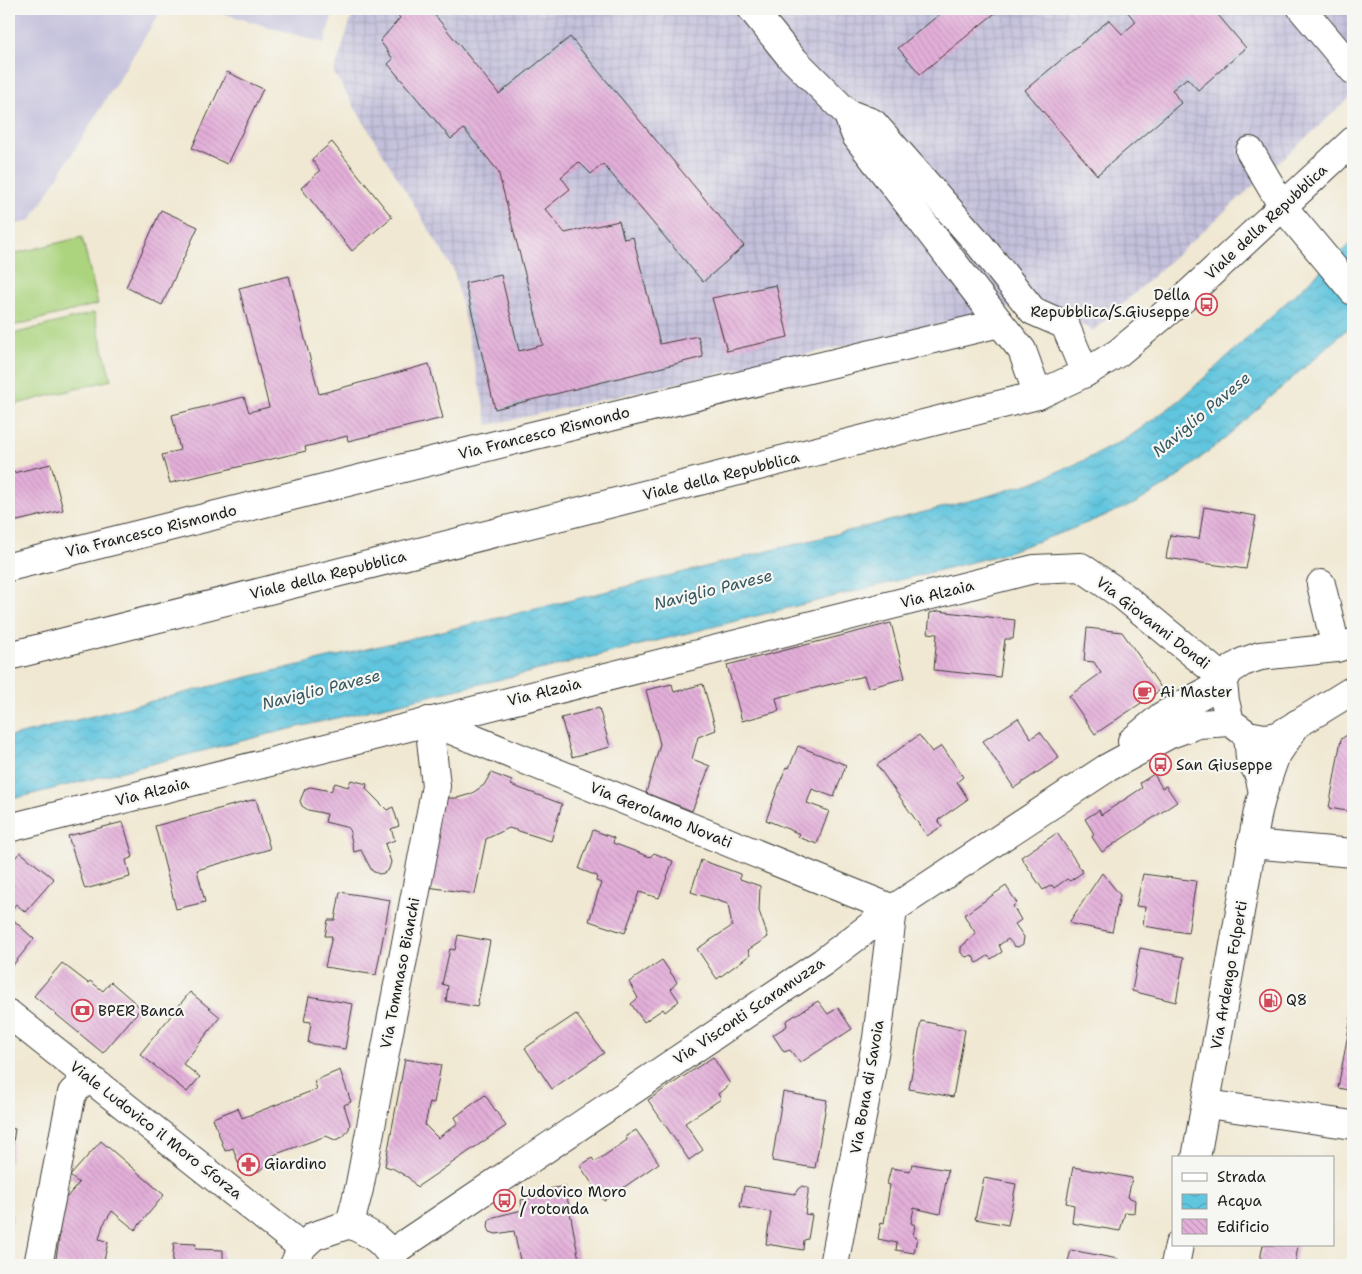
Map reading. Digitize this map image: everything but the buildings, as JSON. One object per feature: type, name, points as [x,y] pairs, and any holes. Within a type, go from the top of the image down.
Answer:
[{"type":"street","points":[[752,9],[789,55],[847,113],[872,123],[979,244],[1033,311],[1065,325],[1085,373]]},
{"type":"street","points":[[1302,9],[1353,70]]},
{"type":"street","points":[[847,113],[856,136],[1022,350],[1038,396]]},
{"type":"street","name":"Viale della Repubblica","points":[[9,656],[1038,396],[1085,373],[1118,353],[1183,299],[1353,141]]},
{"type":"street","points":[[1250,152],[1283,207],[1353,291]]},
{"type":"street","name":"Via Francesco Rismondo","points":[[9,567],[529,436],[1000,323]]},
{"type":"street","name":"Via Giovanni Dondi","points":[[1081,568],[1123,596],[1224,681]]},
{"type":"street","name":"Via Alzaia","points":[[9,828],[1034,569],[1081,568]]},
{"type":"street","points":[[1321,584],[1344,646]]},
{"type":"street","name":"Via Visconti Scaramuzza","points":[[1107,768],[1130,744],[1162,716],[1224,681],[1229,671],[1243,662],[1260,656],[1344,646]]},
{"type":"street","points":[[1224,681],[1225,701],[1239,729],[1263,792]]},
{"type":"street","name":"Via Visconti Scaramuzza","points":[[393,1259],[823,962],[893,909],[1107,768],[1170,734],[1198,724],[1239,729],[1264,738],[1278,736],[1353,690]]},
{"type":"street","name":"Via Gerolamo Novati","points":[[429,721],[893,909]]},
{"type":"street","name":"Via Tommaso Bianchi","points":[[350,1224],[361,1180],[436,786],[429,721]]},
{"type":"street","name":"Via Ardengo Folperti","points":[[1196,1156],[1251,844],[1263,792],[1275,757],[1297,724]]},
{"type":"street","points":[[1251,844],[1353,853]]},
{"type":"street","name":"Via Bona di Savoia","points":[[834,1265],[877,1038],[893,909]]},
{"type":"street","name":"Viale Ludovico il Moro Sforza","points":[[9,1014],[89,1077],[298,1256],[314,1236],[350,1224]]},
{"type":"street","points":[[38,1265],[72,1093],[89,1077]]},
{"type":"street","points":[[1207,1104],[1353,1125]]},
{"type":"street","points":[[350,1224],[371,1233],[393,1259]]},
{"type":"street","points":[[1175,1265],[1179,1246]]},
{"type":"shaded area","points":[[9,9],[162,9],[31,220],[9,227]]},
{"type":"shaded area","points":[[208,9],[334,9],[324,43]]},
{"type":"shaded area","points":[[354,9],[1353,9],[1353,95],[1093,331],[1039,301],[488,425],[454,271],[334,73]]},
{"type":"green space","points":[[82,237],[98,304],[9,327],[9,255]]},
{"type":"green space","points":[[94,313],[111,380],[9,406],[9,335]]},
{"type":"water","name":"Naviglio Pavese","points":[[1353,241],[1353,324],[1226,437],[1174,480],[1134,504],[1064,532],[996,556],[556,666],[269,734],[9,800],[9,737],[244,678],[540,608],[981,498],[1031,483],[1083,461],[1129,437],[1180,400]]},
{"type":"place","name":"Della Repubblica/S.Giuseppe","points":[[1206,304]]},
{"type":"place","name":"Ai Master","points":[[1144,692]]},
{"type":"place","name":"San Giuseppe","points":[[1160,765]]},
{"type":"place","name":"Q8","points":[[1270,1000]]},
{"type":"place","name":"BPER Banca","points":[[82,1011]]},
{"type":"place","name":"Giardino","points":[[248,1164]]},
{"type":"place","name":"Ludovico Moro / rotonda","points":[[504,1201]]}]
